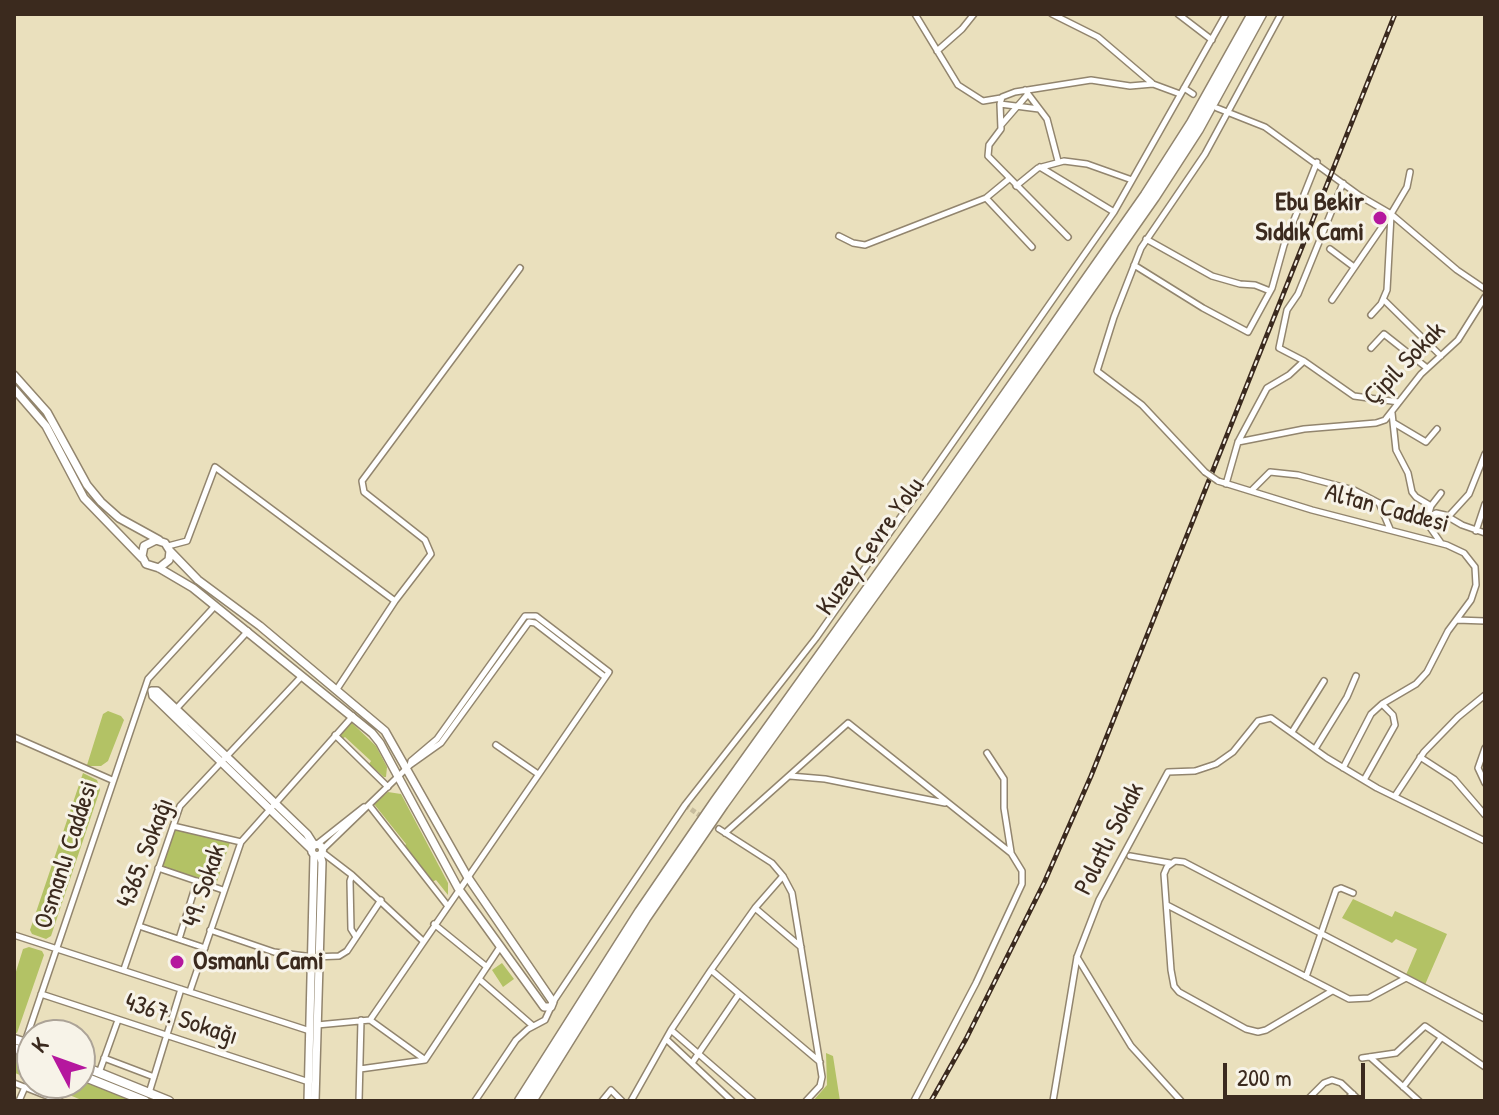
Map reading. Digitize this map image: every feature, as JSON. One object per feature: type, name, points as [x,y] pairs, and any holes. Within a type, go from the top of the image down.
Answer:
[{"type":"highway","name":"Kuzey Çevre Yolu","points":[[519,1101],[707,813],[1146,195],[1192,123],[1253,14]]},
{"type":"highway","name":"Kuzey Çevre Yolu","points":[[531,1101],[645,918],[723,804],[937,507],[1154,197],[1205,116],[1261,14]]},
{"type":"main road","points":[[96,1072],[147,1097]]},
{"type":"main road","points":[[96,1080],[169,1101]]},
{"type":"street","points":[[915,14],[951,75],[969,93],[983,101],[1001,101],[1039,109]]},
{"type":"street","points":[[937,51],[974,14]]},
{"type":"street","points":[[1052,14],[1090,32],[1153,84]]},
{"type":"street","points":[[1178,14],[1212,40]]},
{"type":"street","points":[[475,1101],[516,1040],[545,1020],[552,1004],[685,805],[816,638],[1114,212],[1226,14]]},
{"type":"street","points":[[1281,14],[1194,172],[1146,239],[1134,265],[1248,332],[1270,291],[1284,245],[1317,162]]},
{"type":"street","points":[[1002,125],[1001,101],[1007,93],[1083,80],[1130,86],[1153,84],[1193,94]]},
{"type":"street","points":[[1026,92],[989,145],[988,153],[1009,179],[1068,237]]},
{"type":"street","points":[[1026,92],[1049,123],[1058,161]]},
{"type":"street","points":[[1217,108],[1265,127],[1317,162],[1391,214],[1457,270],[1485,289]]},
{"type":"street","points":[[1016,186],[1040,167],[1058,161],[1087,164],[1132,180]]},
{"type":"street","points":[[1040,167],[1114,212]]},
{"type":"street","points":[[1332,300],[1391,214],[1407,187],[1410,172]]},
{"type":"street","points":[[839,236],[865,245],[986,198],[1009,179]]},
{"type":"street","points":[[1343,183],[1298,294],[1287,310],[1279,348],[1304,361],[1349,394],[1364,399],[1399,402]]},
{"type":"street","points":[[986,198],[1032,247]]},
{"type":"street","points":[[1371,315],[1384,300],[1387,288],[1391,214]]},
{"type":"street","points":[[1146,239],[1212,276],[1270,291]]},
{"type":"street","points":[[1330,249],[1354,267]]},
{"type":"street","name":"Altan Caddesi","points":[[1134,265],[1097,371],[1142,405],[1205,472],[1226,484],[1441,543],[1464,553],[1475,567],[1475,591],[1422,678],[1382,704],[1364,724],[1343,768]]},
{"type":"street","points":[[337,689],[395,601],[431,556],[431,549],[425,540],[364,492],[362,481],[520,268]]},
{"type":"street","name":"Çipil Sokak","points":[[1238,442],[1304,429],[1385,420],[1427,368],[1464,332],[1485,297]]},
{"type":"street","points":[[1384,300],[1441,356]]},
{"type":"street","points":[[1371,348],[1384,334],[1427,368]]},
{"type":"street","points":[[1226,484],[1238,442],[1267,388],[1284,379],[1304,361]]},
{"type":"street","points":[[14,375],[47,412],[87,485],[101,502],[119,518],[166,546],[198,580],[260,626],[381,727],[408,767],[467,876],[552,1004]]},
{"type":"street","points":[[14,389],[46,426],[84,498],[150,567],[159,568],[193,588],[353,716],[380,743],[458,888],[544,1007],[552,1004]]},
{"type":"street","points":[[1392,413],[1395,445],[1408,473],[1412,492],[1417,499],[1431,506]]},
{"type":"street","points":[[1394,423],[1426,442],[1437,429]]},
{"type":"street","points":[[1448,517],[1469,494],[1485,454]]},
{"type":"street","points":[[143,560],[144,546],[151,541],[166,546],[187,541],[215,467],[395,601]]},
{"type":"street","points":[[1250,491],[1270,472],[1298,475],[1354,490],[1379,503],[1390,530]]},
{"type":"street","points":[[1441,493],[1431,506],[1427,519],[1427,525],[1441,543]]},
{"type":"street","points":[[1476,531],[1485,504]]},
{"type":"street","points":[[1427,519],[1436,513],[1485,533]]},
{"type":"street","points":[[159,568],[169,560],[166,546]]},
{"type":"street","name":"Osmanlı Caddesi","points":[[34,1019],[112,780],[149,689],[151,674],[215,605]]},
{"type":"street","points":[[408,767],[437,739],[523,618],[529,615],[536,616],[607,675]]},
{"type":"street","points":[[529,615],[531,622],[607,675]]},
{"type":"street","points":[[1456,619],[1485,621]]},
{"type":"street","points":[[315,1101],[317,850],[408,767],[441,743],[525,625],[531,622]]},
{"type":"street","points":[[176,709],[248,631]]},
{"type":"street","name":"4365. Sokağı","points":[[124,969],[184,801],[303,675]]},
{"type":"street","points":[[370,1020],[607,675]]},
{"type":"street","points":[[1315,749],[1347,697],[1356,676]]},
{"type":"street","points":[[1292,732],[1324,681]]},
{"type":"street","points":[[149,689],[157,691],[224,759]]},
{"type":"street","points":[[149,689],[153,696],[307,834],[317,850],[352,875],[423,941]]},
{"type":"street","points":[[1395,796],[1420,757],[1458,717],[1485,695]]},
{"type":"street","points":[[1364,780],[1395,725],[1393,715],[1382,704]]},
{"type":"street","name":"49. Sokak","points":[[190,991],[241,842],[353,716]]},
{"type":"street","name":"Polatlı Sokak","points":[[1053,1101],[1077,957],[1099,900],[1166,774],[1171,771],[1199,771],[1216,764],[1233,752],[1263,719],[1274,719],[1343,768],[1485,841]]},
{"type":"street","points":[[725,833],[848,723],[1011,853],[1022,871],[1022,884],[976,983],[914,1101]]},
{"type":"street","points":[[335,735],[388,787]]},
{"type":"street","points":[[14,737],[112,780]]},
{"type":"street","points":[[496,745],[538,774]]},
{"type":"street","points":[[1485,748],[1478,768],[1485,783]]},
{"type":"street","points":[[987,753],[1004,779],[1004,808],[1011,853]]},
{"type":"street","points":[[1420,757],[1454,779],[1485,815]]},
{"type":"street","points":[[789,776],[825,779],[947,804]]},
{"type":"street","points":[[369,805],[447,905]]},
{"type":"street","points":[[173,826],[241,842]]},
{"type":"street","points":[[719,829],[768,860],[783,876],[792,893],[820,1062],[821,1083],[806,1101]]},
{"type":"street","points":[[1130,856],[1171,863],[1180,861],[1192,866],[1485,1019]]},
{"type":"street","points":[[1171,863],[1164,874],[1171,970],[1176,989],[1246,1029],[1258,1032],[1332,991]]},
{"type":"street","points":[[158,868],[223,890]]},
{"type":"street","points":[[352,875],[351,929],[356,937]]},
{"type":"street","points":[[631,1101],[671,1030],[711,970],[755,908],[783,876]]},
{"type":"street","points":[[179,939],[197,881]]},
{"type":"street","points":[[1306,977],[1336,890],[1341,888],[1353,893]]},
{"type":"street","points":[[210,930],[274,952],[316,956],[344,954],[381,900]]},
{"type":"street","points":[[1166,904],[1349,999],[1361,1000],[1406,978]]},
{"type":"street","points":[[755,908],[802,948]]},
{"type":"street","points":[[434,924],[487,967]]},
{"type":"street","points":[[139,926],[205,948]]},
{"type":"street","points":[[14,935],[314,1028],[370,1020],[425,1060]]},
{"type":"street","points":[[360,1069],[425,1060],[500,947]]},
{"type":"street","points":[[1077,957],[1131,1046],[1181,1101]]},
{"type":"street","points":[[711,970],[820,1062]]},
{"type":"street","points":[[479,979],[533,1026]]},
{"type":"street","points":[[147,1097],[181,989]]},
{"type":"street","name":"4367. Sokağı","points":[[41,994],[309,1082]]},
{"type":"street","points":[[692,1063],[739,994]]},
{"type":"street","points":[[99,1073],[118,1020]]},
{"type":"street","points":[[359,1101],[361,1020]]},
{"type":"street","points":[[1362,1058],[1396,1053],[1425,1026],[1485,1067]]},
{"type":"street","points":[[308,1101],[314,1028]]},
{"type":"street","points":[[671,1030],[753,1101]]},
{"type":"street","points":[[1403,1087],[1441,1038]]},
{"type":"street","points":[[666,1039],[732,1101]]},
{"type":"street","points":[[1370,1057],[1419,1101]]},
{"type":"street","points":[[104,1058],[154,1077]]},
{"type":"street","points":[[1306,1101],[1330,1080],[1338,1081],[1360,1101]]},
{"type":"street","points":[[602,1101],[611,1090],[622,1101]]},
{"type":"street","points":[[1345,1101],[1353,1094]]},
{"type":"green space","points":[[108,711],[124,720],[108,761],[101,766],[89,766],[103,714]]},
{"type":"green space","points":[[351,722],[376,746],[387,767],[386,777],[369,764],[371,761],[345,737],[342,739],[336,733]]},
{"type":"green space","points":[[83,773],[97,780],[100,790],[51,936],[46,939],[32,934],[30,930]]},
{"type":"green space","points":[[388,792],[401,794],[448,883],[448,895],[436,880],[432,882],[374,804]]},
{"type":"green space","points":[[180,830],[231,839],[216,885],[158,865],[169,832]]},
{"type":"green space","points":[[1353,899],[1392,917],[1395,911],[1447,934],[1424,987],[1405,977],[1417,949],[1396,939],[1392,943],[1342,918]]},
{"type":"green space","points":[[29,947],[42,951],[44,955],[22,1019],[16,1019],[16,1033],[14,978],[23,949]]},
{"type":"green space","points":[[502,963],[514,979],[503,987],[492,970]]},
{"type":"green space","points":[[826,1053],[833,1056],[840,1101],[813,1101],[827,1085]]},
{"type":"green space","points":[[96,1086],[134,1101],[79,1099],[96,1099]]},
{"type":"tunnel","points":[[685,805],[719,829]]},
{"type":"railway","points":[[931,1101],[966,1039],[1044,883],[1091,776],[1395,14]]},
{"type":"place","name":"Ebu Bekir Sıddık Cami","points":[[1380,218]]},
{"type":"place","name":"Osmanlı Cami","points":[[177,962]]}]
